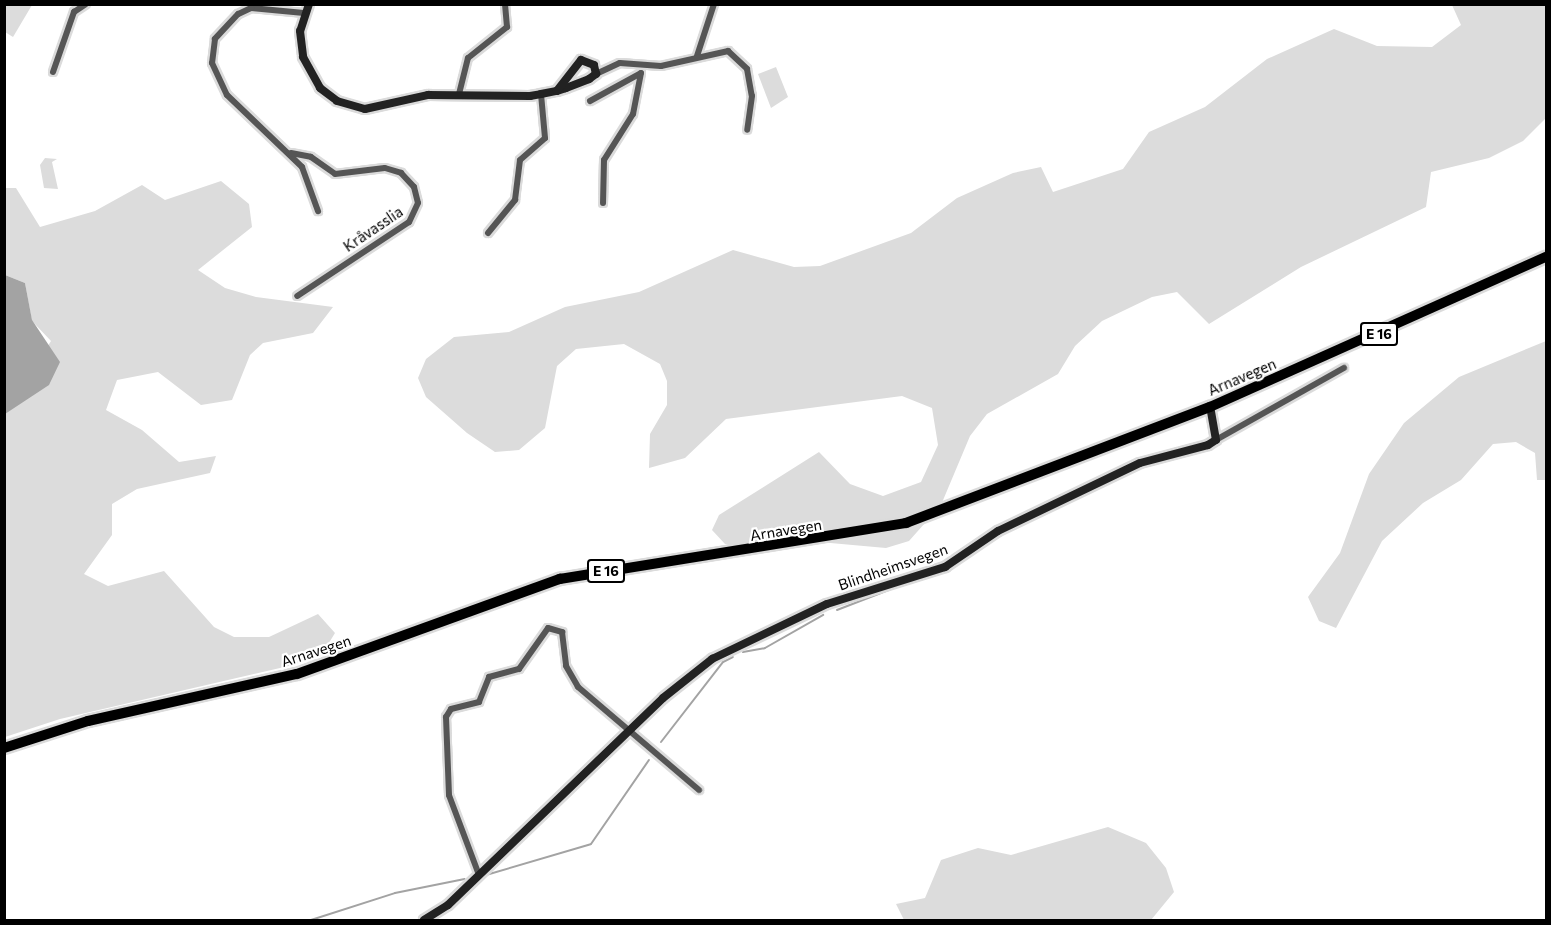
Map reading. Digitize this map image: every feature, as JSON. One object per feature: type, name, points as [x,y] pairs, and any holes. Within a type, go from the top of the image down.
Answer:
[{"type":"highway","name":"Arnavegen","points":[[4,748],[88,721],[297,674],[560,579],[906,523],[1210,407],[1546,257]]},
{"type":"street","points":[[52,72],[74,12],[86,4]]},
{"type":"street","points":[[309,4],[304,13],[303,57],[320,88],[337,101],[379,109],[428,95],[541,94],[557,91],[620,63],[641,69]]},
{"type":"street","points":[[459,94],[468,58],[507,27],[505,4]]},
{"type":"street","points":[[697,56],[714,4]]},
{"type":"street","name":"Kråvasslia","points":[[304,13],[250,6],[228,22],[215,39],[214,74],[227,94],[291,153],[309,180],[318,211]]},
{"type":"street","points":[[590,101],[641,69],[728,51],[739,57],[751,85],[747,130]]},
{"type":"street","points":[[557,91],[581,60],[591,62],[596,74]]},
{"type":"street","points":[[603,203],[604,160],[633,114],[641,69]]},
{"type":"street","points":[[488,232],[515,200],[520,160],[545,138],[541,94]]},
{"type":"street","name":"Kråvasslia","points":[[291,153],[311,157],[335,174],[385,168],[401,172],[414,187],[418,203],[410,222],[297,296]]},
{"type":"street","name":"Blindheimsvegen","points":[[424,921],[479,875],[627,732],[711,659],[827,604],[945,567],[998,531],[1140,464],[1216,440],[1344,368]]},
{"type":"street","points":[[1210,407],[1216,440]]},
{"type":"street","points":[[479,875],[449,795],[447,713],[479,702],[489,677],[519,669],[543,633],[557,627],[573,681],[627,732],[699,790]]},
{"type":"shaded area","points":[[4,5],[32,5],[13,37],[5,32]]},
{"type":"shaded area","points":[[1452,5],[1546,5],[1546,118],[1523,141],[1489,158],[1431,172],[1426,207],[1301,267],[1209,324],[1177,292],[1152,297],[1102,321],[1075,346],[1058,374],[987,414],[970,436],[941,505],[909,541],[886,548],[797,540],[762,552],[725,544],[712,530],[719,515],[819,452],[850,484],[883,496],[921,482],[938,445],[932,408],[902,396],[726,419],[685,458],[649,468],[650,434],[667,405],[667,381],[660,364],[624,344],[576,349],[557,366],[545,428],[519,450],[495,452],[467,433],[426,397],[418,378],[426,359],[454,337],[509,332],[565,307],[639,292],[733,250],[794,267],[820,266],[911,233],[957,198],[1013,173],[1041,167],[1053,192],[1123,169],[1149,132],[1205,107],[1267,59],[1334,29],[1377,46],[1432,47],[1461,25]]},
{"type":"shaded area","points":[[776,67],[788,97],[771,108],[758,74]]},
{"type":"shaded area","points":[[45,158],[57,159],[52,162],[58,189],[44,188],[40,165]]},
{"type":"shaded area","points":[[221,181],[249,204],[252,227],[198,270],[225,288],[256,297],[333,307],[313,333],[263,343],[250,355],[232,400],[201,405],[158,372],[117,380],[106,410],[142,430],[179,462],[216,456],[210,473],[137,489],[112,504],[112,535],[84,574],[108,586],[164,571],[214,627],[234,637],[269,637],[318,614],[335,633],[319,659],[60,719],[5,737],[4,414],[51,341],[32,321],[25,283],[5,275],[5,188],[16,188],[40,227],[95,211],[142,185],[165,200]]},
{"type":"shaded area","points":[[5,275],[25,283],[32,320],[60,362],[49,385],[5,414]]},
{"type":"shaded area","points":[[1546,341],[1546,480],[1537,480],[1535,453],[1516,442],[1493,444],[1461,480],[1423,503],[1382,541],[1336,628],[1319,621],[1308,597],[1340,553],[1369,474],[1404,423],[1459,377]]},
{"type":"shaded area","points":[[1108,827],[1146,843],[1166,868],[1174,892],[1151,920],[904,920],[896,904],[925,898],[941,860],[978,848],[1011,855]]},
{"type":"waterway","points":[[837,610],[904,584]]},
{"type":"waterway","points":[[743,652],[765,648],[823,615]]},
{"type":"waterway","points":[[661,742],[723,662],[733,657]]},
{"type":"waterway","points":[[486,875],[591,844],[649,760]]},
{"type":"waterway","points":[[311,920],[395,893],[465,879]]}]
